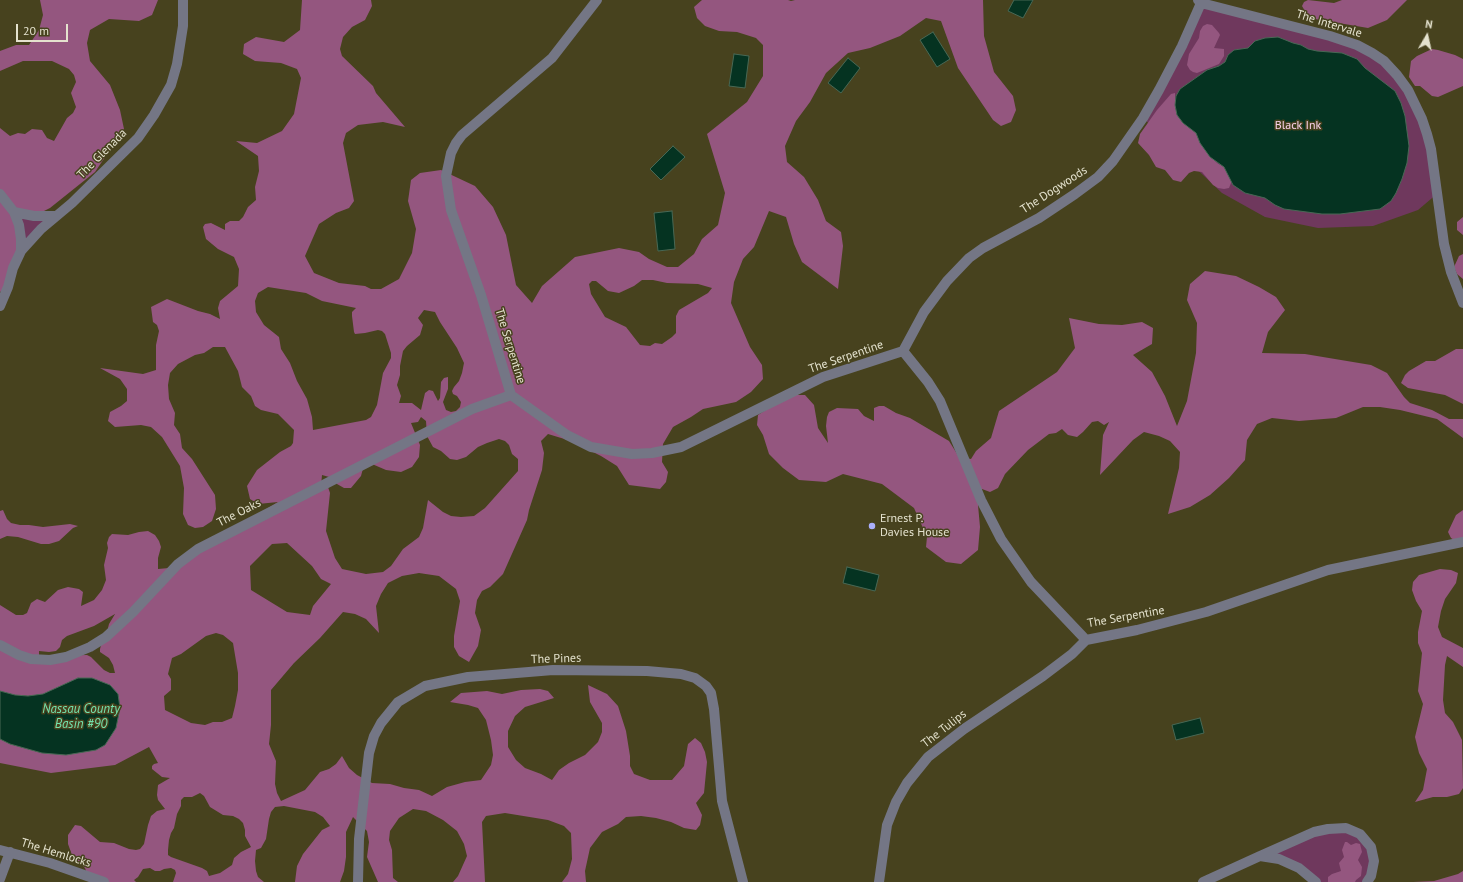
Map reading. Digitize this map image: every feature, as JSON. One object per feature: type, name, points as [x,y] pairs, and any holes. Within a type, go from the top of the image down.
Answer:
[{"type":"street","name":"The Glenada","points":[[0,306],[8,288],[17,259],[30,239],[54,216],[72,203],[138,138],[154,115],[171,85],[177,64],[183,26],[183,0]]},
{"type":"street","name":"The Serpentine","points":[[597,0],[552,58],[462,135],[453,148],[447,166],[446,186],[451,210],[481,295],[511,395],[568,435],[591,446],[632,454],[652,453],[681,447],[823,376],[903,351],[928,382],[940,401],[981,500],[1001,539],[1031,582],[1086,640],[1137,630],[1206,612],[1328,570],[1463,542]]},
{"type":"street","name":"The Intervale","points":[[1200,1],[1330,36],[1357,45],[1372,53],[1384,62],[1397,75],[1408,90],[1422,119],[1427,134],[1431,149],[1444,244],[1451,272],[1463,303]]},
{"type":"street","name":"The Dogwoods","points":[[903,351],[924,312],[947,281],[969,258],[983,248],[1039,218],[1075,194],[1098,177],[1113,161],[1143,118],[1159,90],[1182,46],[1200,1]]},
{"type":"street","points":[[0,194],[14,212],[19,225],[21,251]]},
{"type":"street","points":[[14,212],[34,216],[54,216]]},
{"type":"street","name":"The Oaks","points":[[0,645],[19,655],[31,659],[50,660],[66,657],[90,648],[133,612],[178,564],[198,549],[472,409],[511,395]]},
{"type":"street","name":"The Tulips","points":[[879,882],[887,824],[896,802],[907,783],[928,757],[964,729],[1043,676],[1072,654],[1086,640]]},
{"type":"street","name":"The Pines","points":[[358,882],[359,838],[369,752],[374,736],[381,723],[398,702],[425,686],[454,680],[553,670],[647,671],[676,673],[695,678],[706,686],[711,694],[714,709],[722,801],[743,882]]},
{"type":"street","points":[[1203,882],[1314,832],[1328,829],[1346,828],[1360,834],[1371,846],[1374,861],[1371,876],[1367,882]]},
{"type":"street","points":[[0,879],[5,851]]},
{"type":"street","name":"The Hemlocks","points":[[5,851],[50,863],[104,882]]},
{"type":"street","points":[[1260,856],[1279,859],[1300,868],[1316,882]]},
{"type":"green space","name":"Black Ink","points":[[1201,3],[1330,36],[1384,61],[1422,119],[1438,193],[1418,210],[1373,226],[1318,228],[1265,217],[1222,193],[1143,118]]},
{"type":"green space","points":[[14,212],[54,216],[21,251]]},
{"type":"green space","points":[[1346,828],[1371,847],[1367,882],[1316,882],[1299,868],[1260,856],[1314,832]]},
{"type":"shaded area","points":[[40,0],[158,0],[152,15],[139,21],[109,19],[90,30],[87,43],[90,61],[110,85],[120,110],[124,129],[95,172],[50,208],[34,216],[14,213],[21,239],[8,287],[0,292],[0,128],[10,136],[18,133],[25,134],[32,129],[42,130],[47,138],[54,141],[67,118],[73,113],[76,107],[71,93],[76,82],[74,75],[69,69],[52,61],[23,61],[0,71],[0,51],[16,45],[29,45],[39,30],[43,15]]},
{"type":"shaded area","points":[[302,0],[371,0],[372,6],[365,20],[352,27],[343,37],[340,49],[342,56],[373,86],[376,93],[405,127],[383,122],[358,125],[346,133],[343,143],[354,201],[349,208],[336,213],[319,224],[305,256],[314,273],[339,283],[365,286],[371,289],[381,289],[399,279],[412,253],[416,229],[408,201],[411,180],[420,173],[441,170],[475,186],[493,207],[506,235],[516,285],[532,303],[542,286],[575,257],[619,248],[639,252],[649,259],[667,267],[678,267],[694,254],[702,239],[718,225],[725,193],[707,134],[747,102],[763,76],[763,45],[756,38],[737,32],[719,31],[705,26],[697,18],[694,7],[702,0],[983,0],[984,36],[994,72],[1013,96],[1016,110],[1011,122],[1001,126],[993,120],[958,68],[941,21],[926,18],[900,36],[870,48],[848,53],[826,73],[810,102],[796,121],[785,146],[787,162],[804,177],[818,200],[826,221],[841,232],[843,246],[838,289],[802,262],[794,244],[786,217],[769,211],[754,247],[743,259],[734,282],[731,303],[750,347],[762,365],[763,379],[751,392],[736,402],[703,409],[673,427],[663,444],[662,462],[668,472],[666,482],[660,489],[629,485],[617,466],[571,441],[548,434],[541,441],[544,453],[542,470],[527,520],[503,574],[490,587],[482,591],[477,600],[475,613],[481,630],[478,646],[469,662],[459,656],[454,647],[454,636],[460,601],[456,589],[439,576],[419,573],[402,576],[388,583],[376,606],[379,633],[366,619],[355,614],[343,612],[320,638],[294,663],[271,690],[271,725],[269,744],[276,761],[275,784],[281,801],[305,790],[320,772],[329,769],[336,764],[342,756],[349,768],[357,775],[372,783],[390,784],[419,790],[432,796],[447,787],[465,782],[481,780],[491,765],[493,755],[491,740],[486,720],[478,708],[450,702],[461,693],[487,691],[502,694],[521,690],[540,689],[548,691],[554,698],[525,707],[515,716],[508,731],[508,747],[516,760],[525,768],[552,780],[559,770],[585,755],[598,742],[602,732],[602,723],[590,702],[588,685],[607,694],[618,706],[626,731],[630,766],[634,774],[650,780],[672,780],[684,766],[688,744],[695,738],[701,743],[707,762],[704,793],[696,803],[702,815],[700,825],[696,830],[684,828],[671,822],[656,818],[641,816],[626,817],[618,824],[602,832],[590,848],[585,871],[586,882],[562,882],[568,874],[572,859],[571,833],[564,826],[548,820],[505,813],[486,816],[482,822],[485,882],[453,882],[458,876],[467,856],[464,844],[457,831],[443,820],[426,811],[413,809],[399,818],[390,831],[389,840],[392,850],[393,878],[398,882],[378,882],[367,857],[369,842],[367,831],[353,817],[346,832],[346,857],[344,871],[340,882],[295,882],[297,866],[303,854],[322,830],[330,826],[323,817],[315,812],[284,806],[275,807],[271,812],[266,839],[261,848],[256,850],[256,871],[258,877],[264,882],[173,882],[176,873],[175,870],[171,868],[155,871],[150,868],[143,869],[134,880],[136,882],[90,882],[85,868],[72,855],[68,844],[68,835],[75,825],[81,826],[100,842],[114,843],[136,850],[140,849],[144,844],[151,816],[157,811],[165,809],[158,800],[158,785],[170,778],[162,777],[152,769],[154,764],[158,763],[149,747],[115,765],[51,773],[0,763],[0,739],[10,744],[42,753],[60,687],[44,694],[28,696],[15,695],[0,691],[0,605],[16,615],[23,615],[27,613],[31,603],[37,599],[45,602],[58,590],[68,587],[79,589],[83,592],[81,606],[94,600],[102,590],[106,580],[104,565],[108,548],[107,543],[112,534],[128,535],[148,531],[155,535],[161,547],[158,558],[158,569],[169,568],[278,502],[258,504],[250,499],[247,486],[257,470],[280,452],[291,446],[293,443],[294,430],[278,414],[261,410],[255,406],[251,396],[242,387],[238,371],[225,347],[213,347],[204,353],[195,355],[178,364],[170,373],[168,385],[169,399],[175,413],[174,425],[180,434],[182,448],[192,459],[215,495],[216,509],[212,521],[203,527],[195,528],[188,525],[183,514],[184,488],[180,466],[162,437],[151,427],[141,425],[115,427],[108,421],[110,412],[127,401],[127,389],[120,379],[100,368],[143,374],[156,370],[156,345],[159,331],[157,325],[153,322],[151,307],[167,299],[220,319],[218,308],[220,301],[238,286],[239,269],[234,257],[218,249],[206,239],[203,227],[205,224],[211,223],[225,230],[225,224],[230,221],[239,221],[243,217],[248,207],[256,200],[255,187],[259,171],[258,156],[236,141],[257,143],[282,131],[294,114],[301,78],[297,69],[281,63],[255,61],[243,54],[244,44],[256,37],[284,42],[300,30]],"holes":[[[642,280],[653,280],[667,283],[698,284],[712,288],[708,293],[679,310],[676,316],[676,333],[672,337],[662,344],[655,343],[650,346],[640,345],[626,327],[605,317],[591,294],[589,284],[592,281],[596,281],[608,291],[619,293],[634,286]],[[268,287],[306,293],[322,301],[356,308],[352,312],[355,334],[378,330],[382,331],[385,334],[391,353],[391,358],[383,373],[377,405],[371,417],[366,420],[313,430],[312,417],[307,399],[297,381],[290,363],[281,349],[279,337],[264,325],[256,312],[255,301],[258,293]],[[424,310],[435,312],[457,348],[464,363],[459,381],[452,391],[461,402],[460,407],[456,411],[451,412],[446,410],[443,402],[448,389],[448,377],[444,378],[441,382],[440,398],[438,401],[433,391],[429,390],[425,393],[421,410],[412,403],[399,403],[401,396],[397,385],[400,375],[403,351],[420,335],[423,325],[418,318]],[[421,417],[426,421],[427,436],[433,447],[441,451],[450,459],[457,460],[466,457],[478,447],[499,439],[505,441],[509,445],[512,454],[518,459],[518,471],[485,508],[474,516],[451,516],[443,512],[428,500],[423,528],[419,537],[403,549],[391,566],[383,572],[366,574],[342,569],[335,558],[326,531],[330,493],[328,487],[321,486],[322,475],[329,477],[344,488],[351,488],[361,476],[365,461],[386,470],[401,472],[412,467],[419,457],[420,445],[411,423],[418,422]],[[287,543],[312,566],[321,579],[331,584],[313,606],[310,615],[287,612],[251,590],[250,566],[272,544]],[[115,614],[109,624],[106,636],[100,649],[100,652],[109,658],[115,673],[110,673],[104,670],[87,655],[39,656],[39,651],[56,651],[60,647],[62,640],[67,636],[94,626]],[[216,633],[223,635],[233,643],[238,673],[238,690],[232,718],[222,722],[213,722],[205,725],[191,723],[165,710],[164,696],[171,690],[171,679],[168,674],[172,658],[181,654],[206,636]],[[200,793],[204,796],[210,807],[223,815],[233,816],[243,823],[245,836],[251,847],[241,852],[234,858],[232,865],[220,873],[209,876],[207,871],[202,868],[168,855],[169,840],[181,806],[181,800],[184,797],[192,797]]]},
{"type":"shaded area","points":[[1308,0],[1334,3],[1342,0],[1407,0],[1387,20],[1368,28],[1309,18],[1302,6],[1304,2]]},
{"type":"shaded area","points":[[1207,24],[1212,25],[1219,33],[1220,35],[1214,48],[1224,49],[1224,56],[1219,64],[1197,73],[1190,70],[1187,65],[1189,54],[1199,38],[1200,31],[1203,26]]},
{"type":"shaded area","points":[[1432,49],[1455,55],[1463,59],[1463,86],[1438,97],[1432,96],[1420,86],[1415,86],[1409,77],[1411,61],[1417,56]]},
{"type":"shaded area","points":[[1175,93],[1177,115],[1183,123],[1196,133],[1200,143],[1217,163],[1224,167],[1231,180],[1229,188],[1218,188],[1213,185],[1202,172],[1194,171],[1189,173],[1181,182],[1173,180],[1165,170],[1156,167],[1149,155],[1138,143],[1140,134],[1157,110],[1171,94]]},
{"type":"shaded area","points":[[1463,217],[1463,235],[1457,230],[1457,222]]},
{"type":"shaded area","points":[[1463,254],[1463,279],[1457,274],[1454,267],[1459,256]]},
{"type":"shaded area","points":[[1205,271],[1236,276],[1276,297],[1285,310],[1268,332],[1262,353],[1305,354],[1371,365],[1387,373],[1410,403],[1432,410],[1449,419],[1463,419],[1463,438],[1437,419],[1380,407],[1363,407],[1336,418],[1299,421],[1272,418],[1257,424],[1247,440],[1245,460],[1229,478],[1210,495],[1190,507],[1168,514],[1179,468],[1180,452],[1170,441],[1144,432],[1133,440],[1100,475],[1103,435],[1109,422],[1104,425],[1098,421],[1092,422],[1077,437],[1068,435],[1062,429],[1056,433],[1049,434],[1028,450],[1005,474],[998,488],[990,492],[982,489],[978,505],[980,527],[978,550],[961,564],[946,562],[926,547],[927,537],[914,508],[882,484],[843,474],[826,482],[799,480],[783,468],[769,454],[763,435],[757,425],[758,415],[775,404],[794,395],[805,395],[814,405],[818,428],[828,443],[826,426],[829,412],[837,408],[858,409],[864,416],[874,421],[874,408],[884,406],[896,413],[910,418],[949,441],[959,457],[971,459],[976,451],[991,438],[999,411],[1057,372],[1075,348],[1069,318],[1099,324],[1122,325],[1142,322],[1153,328],[1152,344],[1133,355],[1152,372],[1165,396],[1177,426],[1187,401],[1196,353],[1197,323],[1187,300],[1190,284]]},
{"type":"shaded area","points":[[1456,349],[1463,349],[1463,404],[1445,395],[1408,388],[1401,383],[1409,371],[1426,361],[1435,361]]},
{"type":"shaded area","points":[[3,510],[7,519],[11,523],[20,525],[43,527],[70,524],[78,526],[73,528],[59,541],[49,544],[41,544],[18,537],[7,536],[0,539],[0,511]]},
{"type":"shaded area","points":[[1463,510],[1463,546],[1451,538],[1448,532],[1456,515]]},
{"type":"shaded area","points":[[1440,569],[1451,570],[1458,573],[1456,583],[1445,599],[1438,627],[1442,637],[1463,648],[1463,667],[1447,656],[1443,700],[1445,713],[1453,722],[1462,740],[1463,788],[1459,794],[1447,797],[1433,797],[1415,802],[1423,790],[1427,769],[1419,753],[1415,737],[1423,704],[1418,691],[1422,653],[1418,643],[1418,632],[1422,611],[1412,590],[1413,582],[1419,575]]},
{"type":"shaded area","points":[[1345,842],[1351,845],[1356,843],[1360,844],[1362,852],[1358,860],[1362,867],[1361,876],[1355,882],[1328,882],[1328,877],[1341,871],[1339,863],[1344,857],[1342,850]]},
{"type":"shaded area","points":[[1463,871],[1463,882],[1413,882],[1434,881],[1458,874]]},
{"type":"water","points":[[1014,0],[1033,0],[1023,18],[1008,11]]},
{"type":"water","points":[[933,32],[950,59],[937,67],[920,40]]},
{"type":"water","name":"Black Ink","points":[[1278,37],[1308,49],[1342,53],[1357,59],[1365,68],[1395,91],[1405,116],[1409,146],[1407,163],[1396,193],[1391,201],[1380,209],[1340,214],[1322,214],[1284,209],[1265,198],[1245,193],[1233,185],[1224,167],[1210,157],[1200,143],[1196,133],[1183,123],[1177,115],[1175,105],[1176,96],[1180,89],[1207,70],[1219,66],[1225,62],[1228,55],[1234,50],[1248,48],[1255,41],[1265,38]]},
{"type":"water","points":[[734,54],[749,56],[745,88],[729,86]]},
{"type":"water","points":[[848,58],[860,68],[841,93],[828,83]]},
{"type":"water","points":[[673,146],[685,157],[661,180],[650,169]]},
{"type":"water","points":[[672,211],[675,249],[658,251],[654,213]]},
{"type":"water","points":[[847,567],[879,575],[875,591],[843,583]]},
{"type":"water","name":"Nassau County Basin #90","points":[[78,678],[92,678],[110,685],[118,694],[120,708],[116,728],[105,745],[96,750],[66,755],[42,753],[10,744],[0,739],[0,691],[15,695],[28,696],[43,694]]},
{"type":"water","points":[[1200,718],[1204,733],[1176,740],[1172,725]]},
{"type":"place","name":"Ernest P. Davies House","points":[[872,526]]}]
